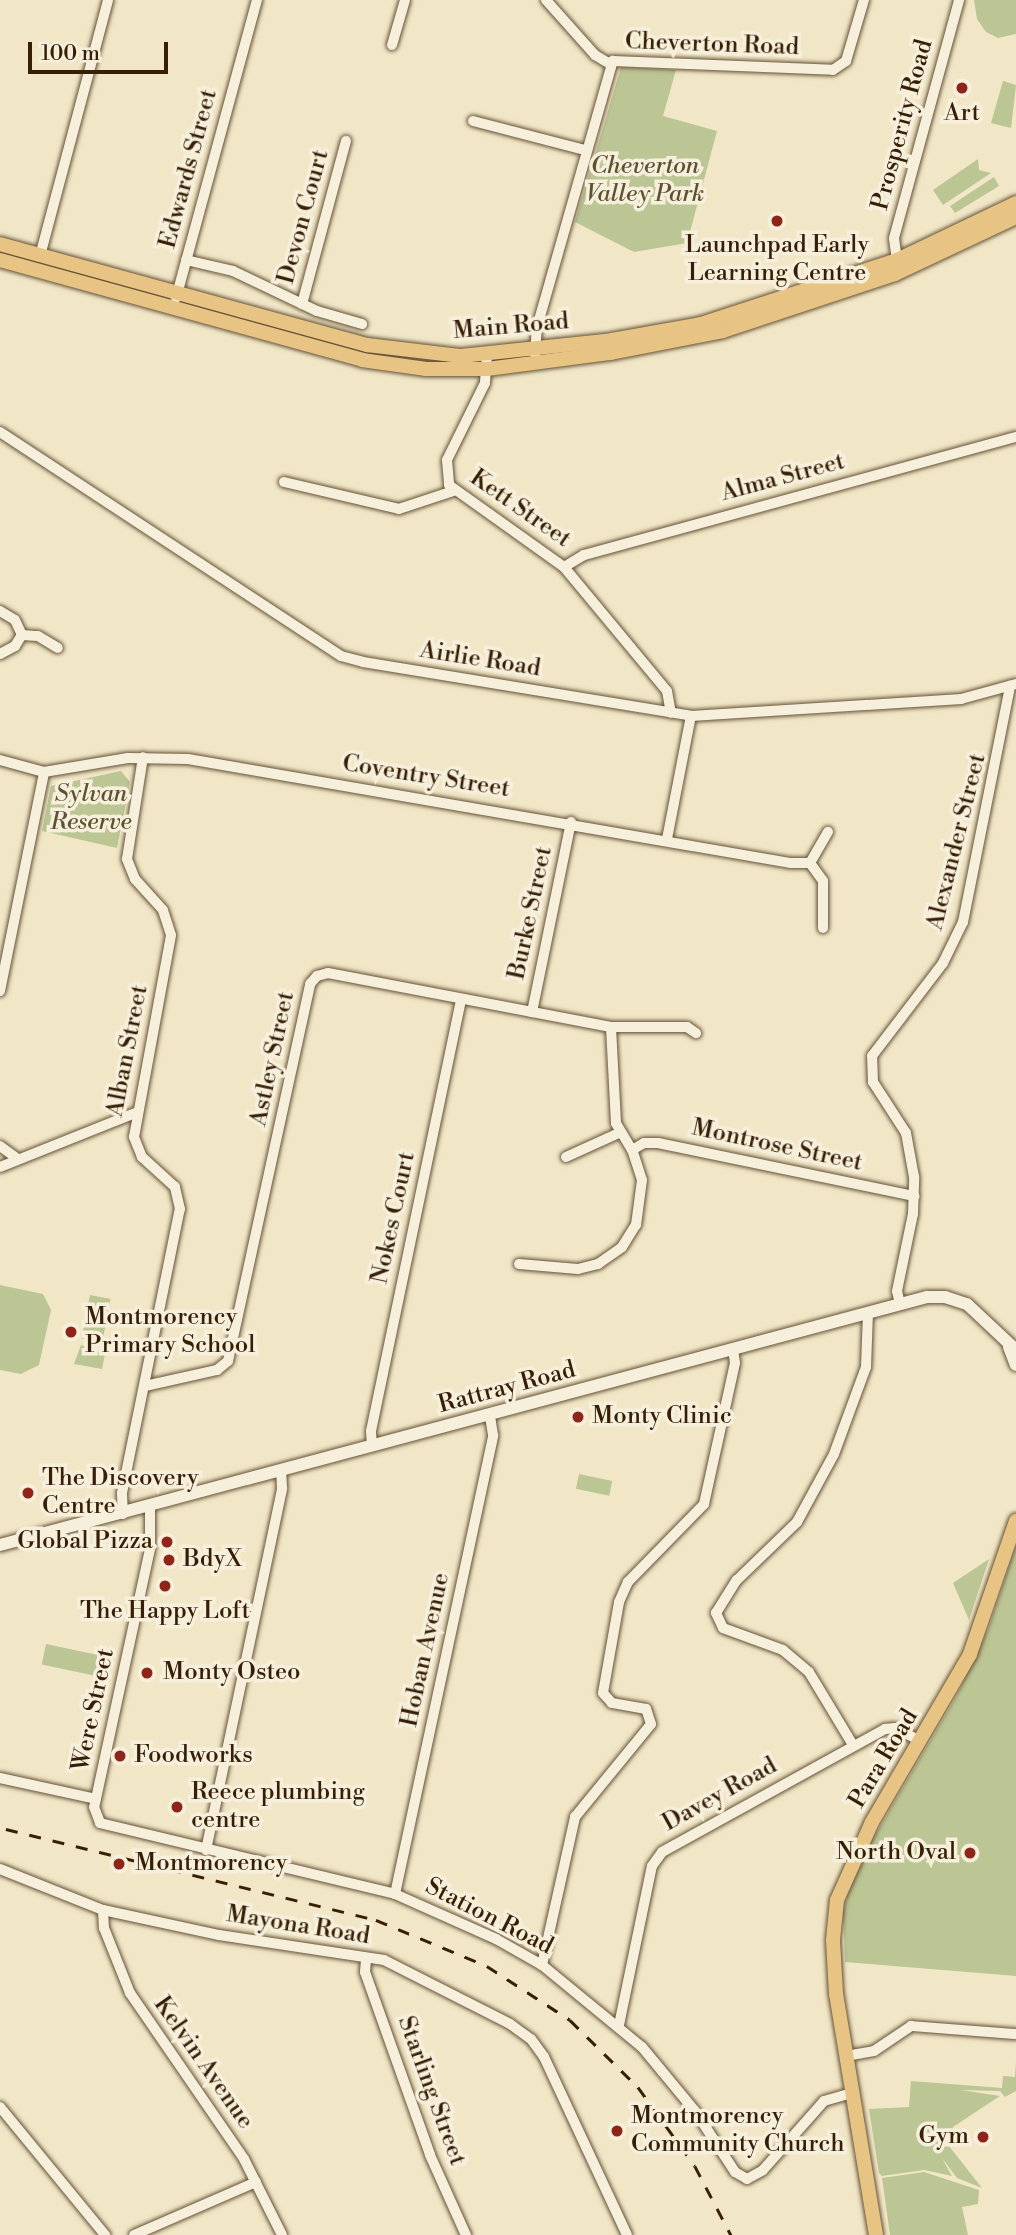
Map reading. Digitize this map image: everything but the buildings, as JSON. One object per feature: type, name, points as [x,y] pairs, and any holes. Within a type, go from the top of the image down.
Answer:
[{"type":"main road","name":"Main Road","points":[[535,357],[701,324],[897,260],[1016,203]]},
{"type":"main road","name":"Main Road","points":[[0,260],[362,360],[426,369],[685,340],[757,320],[895,274],[1016,217]]},
{"type":"main road","name":"Main Road","points":[[0,244],[367,345],[487,362]]},
{"type":"main road","name":"Para Road","points":[[876,2235],[846,2056],[832,1950],[837,1900],[855,1854],[970,1654],[1016,1521]]},
{"type":"street","points":[[40,256],[108,0]]},
{"type":"street","name":"Edwards Street","points":[[173,309],[257,0]]},
{"type":"street","points":[[392,45],[405,0]]},
{"type":"street","points":[[546,0],[595,55],[610,64]]},
{"type":"street","name":"Cheverton Road","points":[[535,357],[585,150],[610,64],[627,58],[833,70],[846,61],[864,0]]},
{"type":"street","name":"Prosperity Road","points":[[897,260],[894,238],[959,0]]},
{"type":"street","points":[[473,121],[585,150]]},
{"type":"street","name":"Devon Court","points":[[302,304],[346,141]]},
{"type":"street","points":[[186,260],[233,271],[302,304],[362,324]]},
{"type":"street","name":"Kett Street","points":[[487,362],[482,391],[447,460],[447,477],[453,491],[564,567],[667,691],[671,713]]},
{"type":"street","name":"Airlie Road","points":[[0,432],[341,656],[691,716],[961,699],[1013,685]]},
{"type":"street","name":"Alma Street","points":[[564,567],[596,551],[1016,438]]},
{"type":"street","points":[[284,482],[399,509],[453,491]]},
{"type":"street","points":[[0,611],[15,620],[22,635]]},
{"type":"street","points":[[22,635],[38,636],[58,648]]},
{"type":"street","points":[[0,654],[15,646],[22,635]]},
{"type":"street","name":"Alexander Street","points":[[900,1304],[897,1291],[915,1196],[909,1143],[873,1082],[872,1056],[943,963],[963,922],[1013,685]]},
{"type":"street","points":[[667,839],[691,716]]},
{"type":"street","name":"Coventry Street","points":[[0,761],[44,772],[143,757],[188,759],[810,863]]},
{"type":"street","name":"Alban Street","points":[[123,1514],[122,1493],[180,1209],[172,1182],[138,1151],[135,1113],[171,942],[167,918],[135,879],[127,859],[143,757]]},
{"type":"street","points":[[0,992],[44,772]]},
{"type":"street","name":"Burke Street","points":[[532,1012],[571,822]]},
{"type":"street","points":[[823,928],[823,881],[810,863],[828,832]]},
{"type":"street","name":"Astley Street","points":[[145,1387],[217,1370],[228,1361],[313,979],[328,973],[611,1027],[687,1027],[696,1033]]},
{"type":"street","name":"Nokes Court","points":[[372,1446],[370,1432],[461,999]]},
{"type":"street","points":[[519,1264],[586,1268],[610,1259],[622,1247],[636,1225],[642,1191],[632,1150],[619,1133],[611,1027]]},
{"type":"street","points":[[0,1167],[135,1113]]},
{"type":"street","points":[[566,1157],[619,1133]]},
{"type":"street","name":"Montrose Street","points":[[632,1150],[644,1143],[658,1143],[915,1196]]},
{"type":"street","points":[[0,1146],[18,1159]]},
{"type":"street","name":"Rattray Road","points":[[0,1545],[900,1304],[946,1297],[967,1304],[983,1315],[1013,1348],[1016,1365]]},
{"type":"street","points":[[853,1745],[809,1672],[783,1650],[723,1628],[716,1613],[737,1580],[797,1522],[822,1477],[866,1367],[868,1313]]},
{"type":"street","points":[[542,1965],[575,1817],[652,1724],[646,1709],[612,1703],[603,1693],[619,1602],[628,1582],[704,1504],[735,1363],[733,1349]]},
{"type":"street","name":"Hoban Avenue","points":[[395,1894],[493,1435],[490,1415]]},
{"type":"street","points":[[206,1850],[282,1488],[281,1471]]},
{"type":"street","name":"Were Street","points":[[96,1799],[150,1549],[150,1506]]},
{"type":"street","name":"Davey Road","points":[[619,2025],[657,1856],[853,1745],[891,1727],[921,1741]]},
{"type":"street","points":[[0,1778],[96,1799]]},
{"type":"street","name":"Station Road","points":[[96,1799],[94,1814],[103,1825],[395,1894],[475,1928],[542,1965],[619,2025],[662,2070],[735,2172],[747,2179],[763,2170],[824,2101],[852,2093]]},
{"type":"street","name":"Mayona Road","points":[[0,1869],[103,1910],[219,1935],[348,1952],[366,1960],[384,1960],[446,1988],[531,2039],[544,2057],[627,2235]]},
{"type":"street","name":"Kelvin Avenue","points":[[103,1910],[104,1928],[135,2002],[256,2182],[282,2235]]},
{"type":"street","name":"Starling Street","points":[[366,1960],[365,1972],[426,2142],[466,2235]]},
{"type":"street","points":[[846,2056],[874,2051],[911,2026],[1016,2034]]},
{"type":"street","points":[[0,2107],[105,2235]]},
{"type":"street","points":[[134,2235],[256,2182]]},
{"type":"green space","points":[[974,0],[1016,0],[1016,34],[998,38],[986,32],[977,19]]},
{"type":"green space","name":"Cheverton Valley Park","points":[[621,67],[676,70],[663,116],[717,131],[687,243],[634,252],[575,222]]},
{"type":"green space","points":[[1003,81],[1016,85],[1011,128],[991,123]]},
{"type":"green space","points":[[978,159],[979,170],[991,173],[943,205],[933,190]]},
{"type":"green space","points":[[994,177],[999,186],[955,213],[950,206]]},
{"type":"green space","name":"Sylvan Reserve","points":[[121,771],[130,782],[117,848],[42,831],[51,786]]},
{"type":"green space","points":[[0,1285],[43,1294],[51,1310],[39,1365],[21,1374],[0,1370]]},
{"type":"green space","points":[[90,1295],[111,1299],[102,1342],[82,1338]]},
{"type":"green space","points":[[81,1345],[105,1354],[102,1369],[74,1364]]},
{"type":"green space","points":[[579,1474],[612,1481],[609,1496],[576,1489]]},
{"type":"green space","points":[[1016,1546],[1016,1976],[845,1962],[843,1912],[854,1871],[956,1697],[988,1630]]},
{"type":"green space","points":[[989,1559],[969,1620],[953,1583]]},
{"type":"green space","points":[[46,1644],[109,1657],[104,1678],[42,1665]]},
{"type":"green space","points":[[1016,2061],[1016,2091],[1005,2097],[1000,2091],[961,2090],[1000,2096],[953,2127],[949,2146],[982,2188],[957,2178],[942,2158],[952,2176],[924,2170],[882,2176],[879,2173],[869,2109],[909,2107],[911,2081],[1002,2088],[1003,2076],[1015,2077]]},
{"type":"green space","points":[[924,2172],[979,2190],[978,2204],[962,2207],[968,2235],[890,2235],[882,2178]]},
{"type":"railway","points":[[6,1829],[376,1920],[487,1966],[570,2020],[638,2087],[695,2166],[731,2235]]},
{"type":"place","name":"Art","points":[[962,88]]},
{"type":"place","name":"Launchpad Early Learning Centre","points":[[777,221]]},
{"type":"place","name":"Montmorency Primary School","points":[[71,1332]]},
{"type":"place","name":"Monty Clinic","points":[[578,1417]]},
{"type":"place","name":"The Discovery Centre","points":[[28,1493]]},
{"type":"place","name":"Global Pizza","points":[[167,1542]]},
{"type":"place","name":"BdyX","points":[[169,1560]]},
{"type":"place","name":"The Happy Loft","points":[[165,1586]]},
{"type":"place","name":"Monty Osteo","points":[[147,1673]]},
{"type":"place","name":"Foodworks","points":[[120,1756]]},
{"type":"place","name":"Reece plumbing centre","points":[[177,1807]]},
{"type":"place","name":"North Oval","points":[[970,1853]]},
{"type":"place","name":"Montmorency","points":[[119,1864]]},
{"type":"place","name":"Montmorency Community Church","points":[[617,2131]]},
{"type":"place","name":"Gym","points":[[983,2137]]}]
